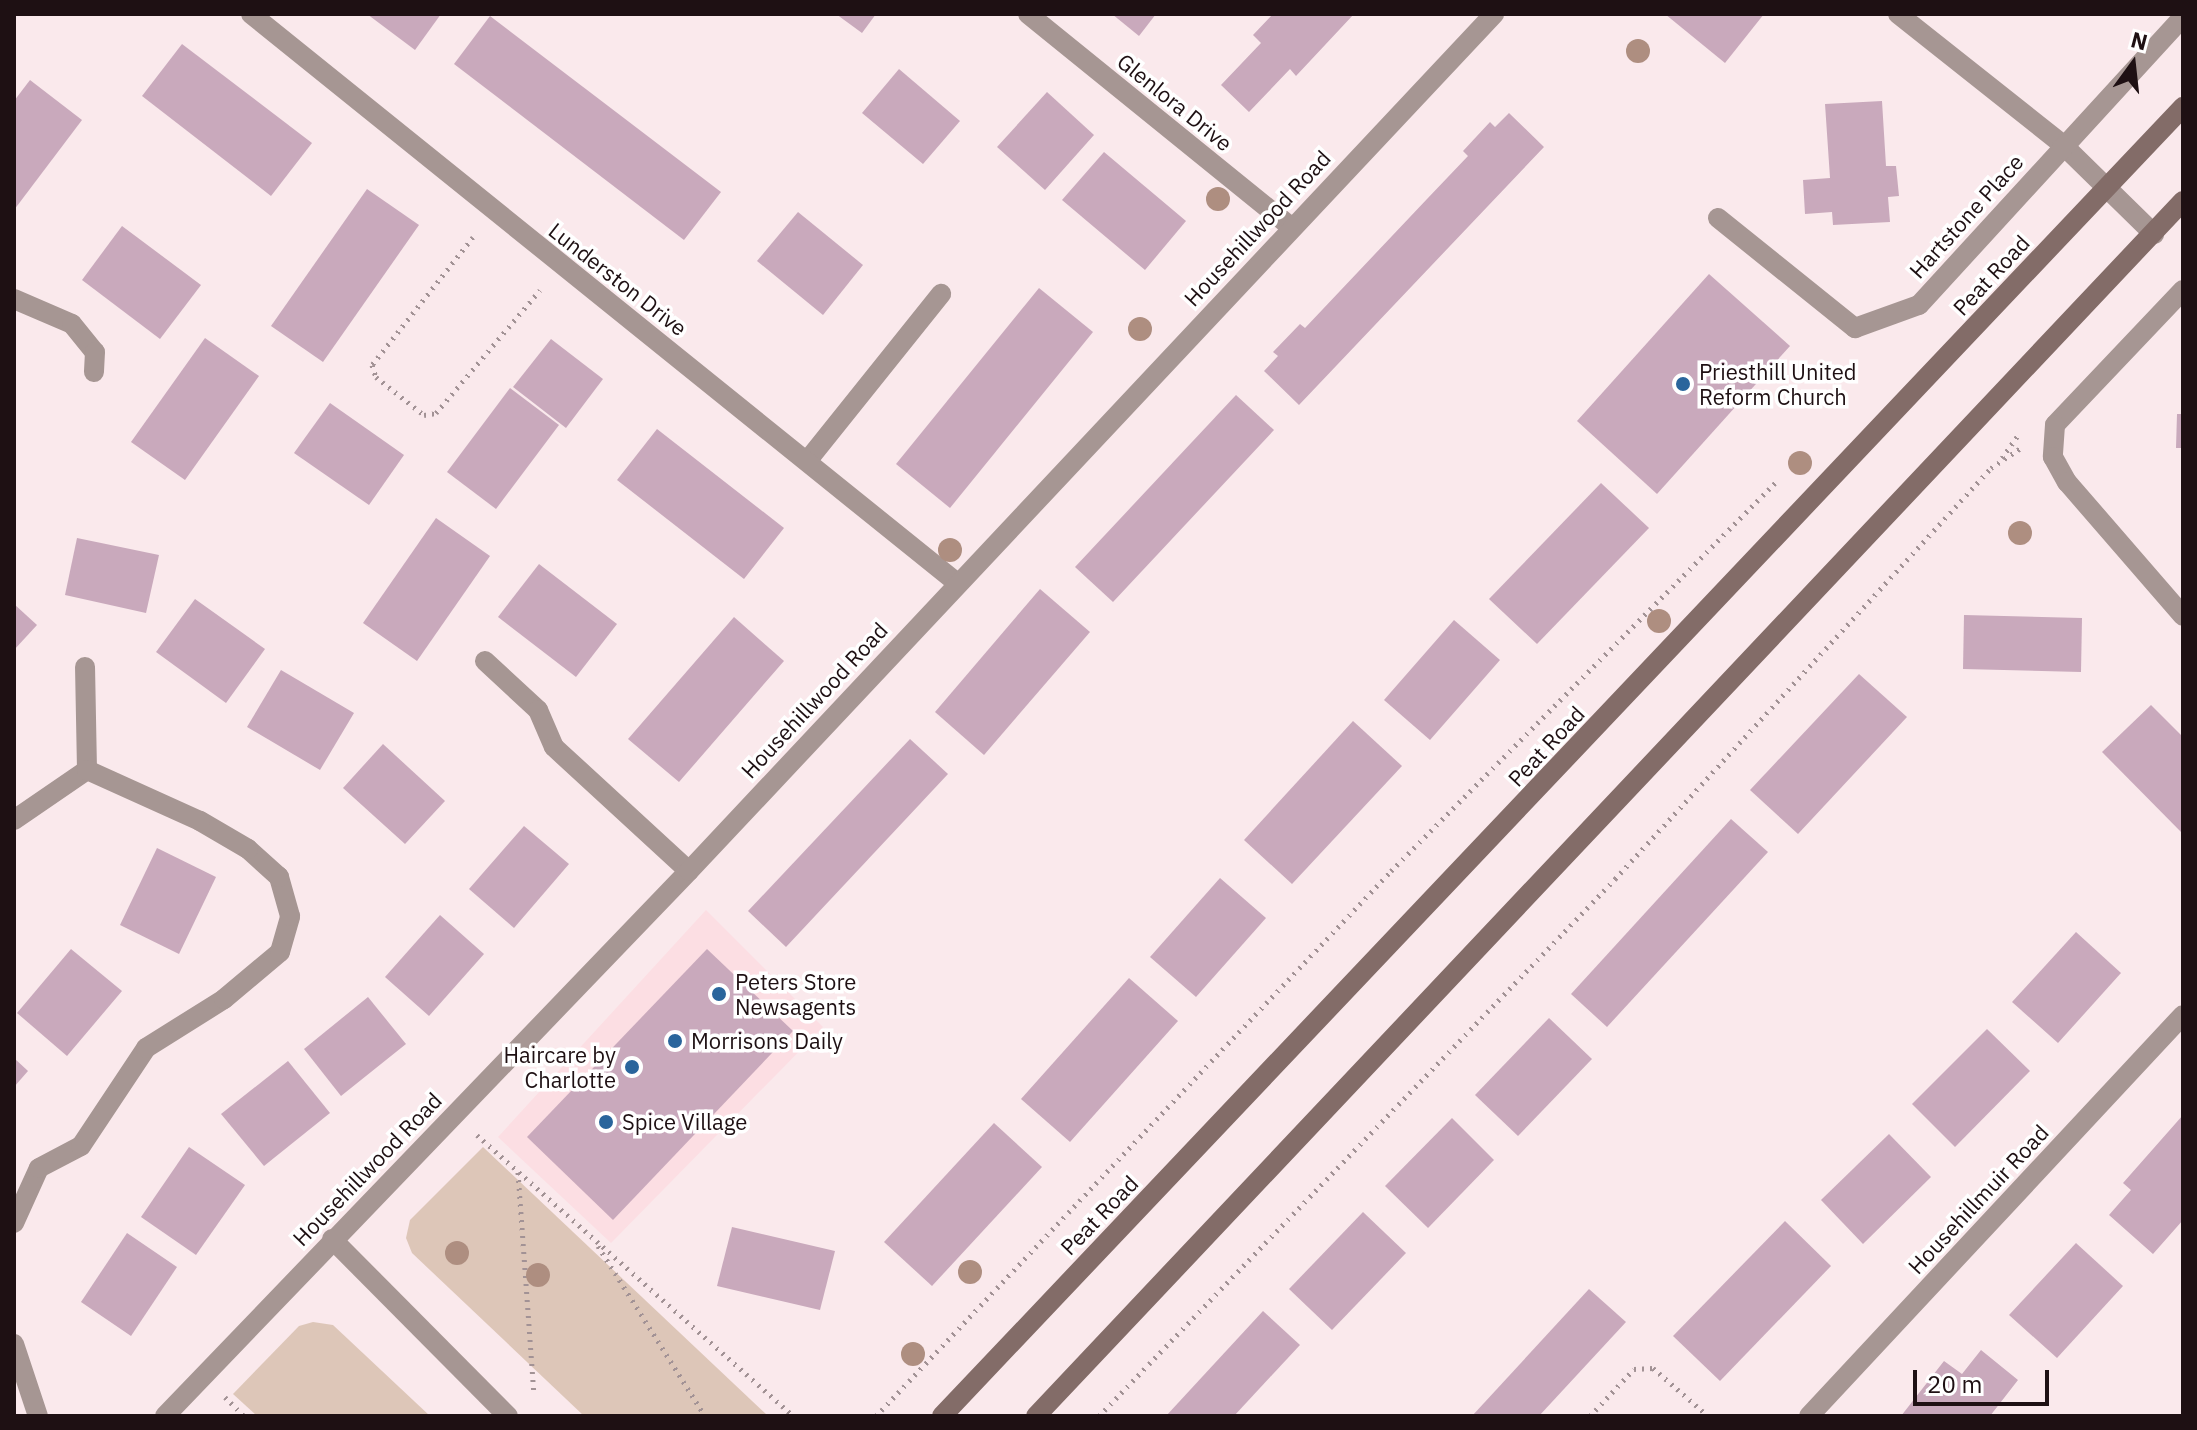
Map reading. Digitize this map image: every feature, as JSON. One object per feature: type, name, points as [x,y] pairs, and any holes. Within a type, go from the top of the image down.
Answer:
[{"type":"street","name":"Lunderston Drive","points":[[251,14],[956,582]]},
{"type":"street","name":"Glenlora Drive","points":[[1028,14],[1291,227]]},
{"type":"street","name":"Househillwood Road","points":[[165,1416],[689,871],[956,582],[1494,14]]},
{"type":"street","points":[[1898,14],[2062,144],[2154,234]]},
{"type":"street","name":"Hartstone Place","points":[[1718,218],[1855,328],[1919,305],[2062,144],[2183,17]]},
{"type":"street","name":"Peat Road","points":[[942,1416],[2183,107]]},
{"type":"street","points":[[1036,1416],[2183,201]]},
{"type":"street","points":[[2183,290],[2055,425],[2053,457],[2067,482],[2183,616]]},
{"type":"street","points":[[808,460],[941,294]]},
{"type":"street","points":[[14,299],[72,324],[95,352],[94,372]]},
{"type":"street","points":[[485,661],[538,710],[554,747],[689,871]]},
{"type":"street","points":[[85,667],[87,770]]},
{"type":"street","points":[[14,820],[87,770]]},
{"type":"street","points":[[14,1223],[39,1168],[81,1146],[146,1048],[224,999],[280,952],[290,916],[279,877],[248,849],[200,821],[87,770]]},
{"type":"street","name":"Househillmuir Road","points":[[1809,1416],[2183,1015]]},
{"type":"street","points":[[332,1239],[508,1416]]},
{"type":"street","points":[[14,1344],[38,1416]]},
{"type":"path","points":[[494,211],[372,365],[376,377],[424,415],[436,413],[561,265]]},
{"type":"path","points":[[1099,1416],[1615,879],[1991,468],[2055,425]]},
{"type":"path","name":"Peat Road","points":[[876,1416],[1391,871],[1784,474]]},
{"type":"path","points":[[454,1114],[793,1416]]},
{"type":"path","points":[[517,1171],[534,1401]]},
{"type":"path","points":[[593,1239],[705,1416]]},
{"type":"path","points":[[1590,1416],[1634,1369],[1653,1368],[1708,1416]]},
{"type":"shaded area","points":[[706,910],[823,1027],[611,1243],[498,1137]]},
{"type":"shaded area","points":[[483,1147],[768,1416],[584,1416],[412,1253],[406,1238],[410,1220]]},
{"type":"shaded area","points":[[313,1322],[333,1325],[430,1416],[257,1416],[233,1394],[299,1326]]},
{"type":"building","points":[[367,14],[441,14],[415,50]]},
{"type":"building","points":[[836,14],[876,14],[862,33]]},
{"type":"building","points":[[1112,14],[1156,14],[1139,36]]},
{"type":"building","points":[[1273,14],[1354,14],[1296,76],[1290,69],[1249,112],[1221,85],[1261,43],[1253,35]]},
{"type":"building","points":[[1665,14],[1764,14],[1725,63]]},
{"type":"building","points":[[490,16],[721,192],[684,240],[454,64]]},
{"type":"building","points":[[182,44],[312,143],[271,196],[142,96]]},
{"type":"building","points":[[899,69],[960,121],[923,164],[862,113]]},
{"type":"building","points":[[30,80],[82,120],[14,210],[14,101]]},
{"type":"building","points":[[1047,92],[1094,135],[1045,190],[997,147]]},
{"type":"building","points":[[1882,101],[1886,166],[1896,166],[1899,196],[1888,197],[1890,222],[1833,225],[1832,212],[1805,214],[1803,180],[1830,178],[1825,104]]},
{"type":"building","points":[[1509,113],[1544,147],[1299,405],[1264,371],[1278,356],[1273,352],[1300,324],[1305,328],[1468,156],[1463,151],[1490,122],[1495,127]]},
{"type":"building","points":[[1104,152],[1186,221],[1145,270],[1062,200]]},
{"type":"building","points":[[367,189],[419,225],[323,362],[271,326]]},
{"type":"building","points":[[798,212],[863,265],[823,315],[757,261]]},
{"type":"building","points":[[122,226],[201,285],[160,339],[82,280]]},
{"type":"building","name":"Priesthill United Reform Church","points":[[1709,274],[1790,346],[1657,494],[1577,421]]},
{"type":"building","points":[[1039,288],[1093,332],[950,508],[896,464]]},
{"type":"building","points":[[205,338],[259,376],[185,480],[131,442]]},
{"type":"building","points":[[551,339],[603,379],[566,428],[513,387]]},
{"type":"building","points":[[510,388],[559,425],[496,509],[447,472]]},
{"type":"building","points":[[1236,395],[1274,430],[1113,602],[1075,567]]},
{"type":"building","points":[[330,403],[404,455],[369,505],[294,453]]},
{"type":"building","points":[[2177,414],[2183,414],[2183,448],[2176,448]]},
{"type":"building","points":[[657,429],[784,528],[744,579],[617,480]]},
{"type":"building","points":[[1601,483],[1649,528],[1537,644],[1489,599]]},
{"type":"building","points":[[436,518],[490,556],[417,661],[363,623]]},
{"type":"building","points":[[77,538],[159,555],[146,613],[65,595]]},
{"type":"building","points":[[539,564],[617,624],[576,677],[498,617]]},
{"type":"building","points":[[1040,589],[1090,632],[984,755],[935,712]]},
{"type":"building","points":[[195,599],[265,649],[226,703],[156,652]]},
{"type":"building","points":[[14,604],[37,625],[14,650]]},
{"type":"building","points":[[1964,615],[2082,618],[2081,672],[1963,669]]},
{"type":"building","points":[[734,617],[784,661],[679,782],[628,739]]},
{"type":"building","points":[[1454,620],[1500,660],[1430,740],[1384,700]]},
{"type":"building","points":[[281,670],[354,713],[320,770],[247,727]]},
{"type":"building","points":[[1859,674],[1907,717],[1798,834],[1750,790]]},
{"type":"building","points":[[2151,705],[2183,737],[2183,834],[2102,752]]},
{"type":"building","points":[[1353,721],[1402,766],[1292,884],[1244,840]]},
{"type":"building","points":[[910,739],[948,774],[786,947],[748,911]]},
{"type":"building","points":[[383,744],[445,801],[405,844],[343,788]]},
{"type":"building","points":[[1731,819],[1768,852],[1607,1027],[1571,994]]},
{"type":"building","points":[[524,826],[569,864],[514,928],[469,889]]},
{"type":"building","points":[[157,848],[216,877],[179,954],[120,925]]},
{"type":"building","points":[[1220,878],[1266,918],[1196,997],[1150,957]]},
{"type":"building","points":[[440,915],[484,954],[429,1016],[385,977]]},
{"type":"building","points":[[2076,932],[2121,973],[2058,1043],[2012,1002]]},
{"type":"building","points":[[71,949],[122,991],[67,1056],[17,1013]]},
{"type":"building","points":[[707,949],[793,1031],[613,1220],[527,1137]]},
{"type":"building","points":[[1129,978],[1178,1021],[1070,1142],[1021,1099]]},
{"type":"building","points":[[368,997],[406,1044],[341,1096],[304,1049]]},
{"type":"building","points":[[1549,1018],[1592,1059],[1518,1136],[1475,1095]]},
{"type":"building","points":[[1987,1029],[2030,1071],[1955,1147],[1912,1104]]},
{"type":"building","points":[[14,1058],[28,1071],[14,1087]]},
{"type":"building","points":[[288,1061],[330,1113],[264,1166],[221,1114]]},
{"type":"building","points":[[2183,1115],[2183,1220],[2153,1254],[2109,1215],[2131,1190],[2123,1183]]},
{"type":"building","points":[[1452,1118],[1494,1160],[1428,1228],[1385,1186]]},
{"type":"building","points":[[994,1123],[1042,1167],[932,1286],[884,1242]]},
{"type":"building","points":[[1889,1134],[1931,1177],[1863,1244],[1821,1200]]},
{"type":"building","points":[[189,1147],[245,1185],[196,1255],[141,1217]]},
{"type":"building","points":[[1363,1212],[1406,1253],[1332,1330],[1289,1289]]},
{"type":"building","points":[[1785,1221],[1831,1266],[1720,1381],[1673,1336]]},
{"type":"building","points":[[732,1227],[835,1251],[820,1310],[717,1286]]},
{"type":"building","points":[[127,1233],[177,1267],[131,1336],[81,1302]]},
{"type":"building","points":[[2076,1243],[2123,1286],[2057,1358],[2009,1315]]},
{"type":"building","points":[[1589,1289],[1626,1322],[1539,1416],[1472,1416]]},
{"type":"building","points":[[1263,1311],[1300,1345],[1234,1416],[1166,1416]]},
{"type":"building","points":[[1981,1350],[2018,1380],[1990,1416],[1901,1416],[1944,1361],[1962,1374]]},
{"type":"place","name":"Priesthill United Reform Church","points":[[1683,384]]},
{"type":"place","name":"Peters Store Newsagents","points":[[719,994]]},
{"type":"place","name":"Morrisons Daily","points":[[675,1041]]},
{"type":"place","name":"Haircare by Charlotte","points":[[632,1067]]},
{"type":"place","name":"Spice Village","points":[[606,1122]]}]
